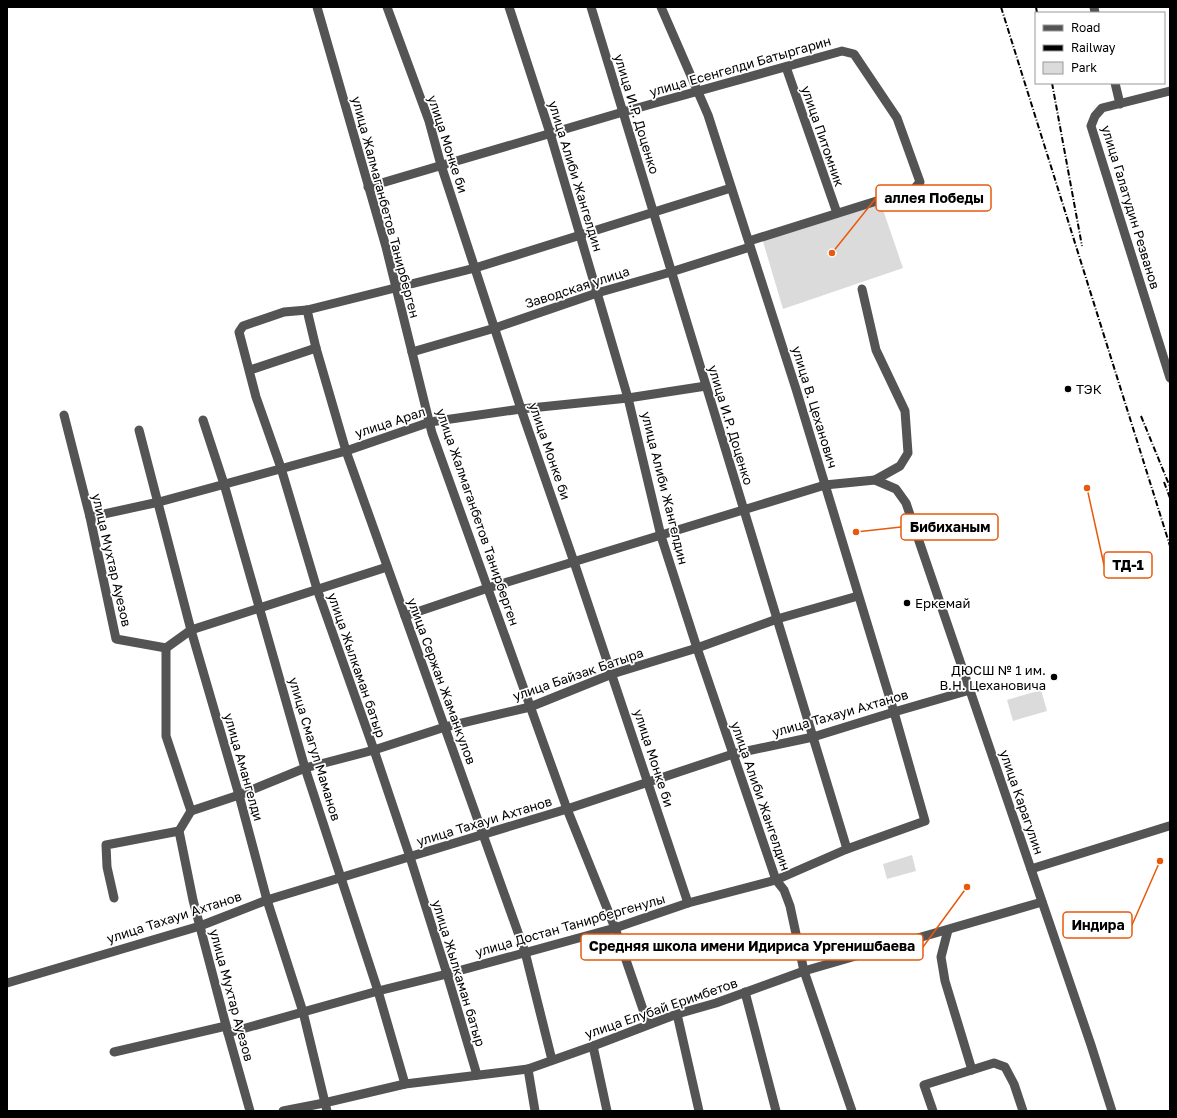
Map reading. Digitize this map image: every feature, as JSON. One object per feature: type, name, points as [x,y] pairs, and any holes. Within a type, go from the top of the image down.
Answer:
[{"type":"street","name":"улица Жалмаганбетов Танирберген","points":[[317,7],[396,287],[432,433],[567,809],[615,928],[648,1024]]},
{"type":"street","name":"улица Монке би","points":[[387,7],[429,121],[441,165],[521,409],[612,674],[688,904]]},
{"type":"street","name":"улица Алиби Жангелдин","points":[[510,7],[550,133],[628,398],[661,536],[776,880],[784,890],[790,906],[804,971],[852,1111]]},
{"type":"street","name":"улица И.Р. Доценко","points":[[591,7],[846,849]]},
{"type":"street","name":"улица В. Цеханович","points":[[661,7],[708,115],[732,188],[796,389],[894,712],[924,821]]},
{"type":"street","name":"улица Есенгелди Батыргарин","points":[[368,186],[623,112],[842,51]]},
{"type":"street","name":"Заводская улица","points":[[412,352],[495,328],[597,293],[671,272],[837,213],[883,199],[910,194],[920,182],[897,118],[854,54],[842,51]]},
{"type":"street","name":"улица Питомник","points":[[786,67],[837,213]]},
{"type":"street","points":[[1115,84],[1120,104]]},
{"type":"street","name":"улица Галатудин Резванов","points":[[1170,91],[1102,108],[1095,116],[1091,126],[1170,378]]},
{"type":"street","name":"улица Жылкаман батыр","points":[[476,1075],[447,974],[410,857],[317,588],[281,468],[256,397],[239,332],[243,326],[284,312],[307,310],[475,268],[732,188]]},
{"type":"street","points":[[405,616],[488,588],[825,486],[875,480],[900,466],[908,453],[905,411],[876,350],[862,289]]},
{"type":"street","name":"улица Сержан Жаманкулов","points":[[307,310],[316,348],[346,451],[525,952],[552,1060]]},
{"type":"street","points":[[250,370],[316,348]]},
{"type":"street","name":"улица Арал","points":[[90,517],[159,502],[346,451],[430,422],[521,409],[628,398],[706,386]]},
{"type":"street","name":"улица Мухтар Ауезов","points":[[64,415],[90,517],[116,639],[166,648]]},
{"type":"street","name":"улица Смагул Маманов","points":[[203,420],[224,484],[305,768],[378,991],[405,1084]]},
{"type":"street","name":"улица Амангелди","points":[[139,430],[192,630],[267,900],[303,1012],[325,1107]]},
{"type":"street","name":"улица Карагулин","points":[[875,480],[896,489],[906,503],[1091,1045],[1112,1111]]},
{"type":"street","points":[[114,898],[107,867],[106,845],[179,831],[191,810],[166,736],[166,648],[192,630],[317,588],[387,567]]},
{"type":"street","name":"улица Байзак Батыра","points":[[191,810],[239,795],[305,768],[374,750],[445,727],[530,707],[612,674],[698,648],[776,619],[858,596]]},
{"type":"street","name":"улица Тахауи Ахтанов","points":[[7,983],[200,926],[267,900],[567,809],[733,754],[813,737],[970,690]]},
{"type":"street","name":"улица Достан Танирбергенулы","points":[[114,1052],[303,1012],[615,928],[688,904],[776,880],[846,849],[924,821]]},
{"type":"street","points":[[1031,869],[1168,826]]},
{"type":"street","name":"улица Мухтар Ауезов","points":[[179,831],[188,882],[250,1111]]},
{"type":"street","name":"улица Елубай Еримбетов","points":[[283,1111],[325,1107],[405,1084],[528,1069],[593,1046],[648,1024],[804,971],[1042,902]]},
{"type":"street","points":[[948,930],[941,957],[945,981],[972,1070]]},
{"type":"street","points":[[745,992],[776,1111]]},
{"type":"street","points":[[677,1014],[699,1111]]},
{"type":"street","points":[[593,1046],[607,1111]]},
{"type":"street","points":[[933,1111],[924,1085],[994,1064],[1005,1067],[1014,1084],[1023,1111]]},
{"type":"street","points":[[528,1069],[535,1111]]},
{"type":"green space","points":[[881,204],[903,268],[783,309],[762,238]]},
{"type":"green space","points":[[1041,690],[1047,711],[1013,721],[1007,700]]},
{"type":"green space","points":[[912,855],[916,871],[887,879],[883,864]]},
{"type":"railway","points":[[1001,7],[1170,546]]},
{"type":"railway","points":[[1036,7],[1037,12]]},
{"type":"railway","points":[[1052,84],[1082,246]]},
{"type":"railway","points":[[1141,416],[1170,487]]},
{"type":"railway","points":[[1164,482],[1170,498]]},
{"type":"place","name":"аллея Победы","points":[[832,253]]},
{"type":"place","name":"ТЭК","points":[[1068,389]]},
{"type":"place","name":"ТД-1","points":[[1087,488]]},
{"type":"place","name":"Бибиханым","points":[[856,532]]},
{"type":"place","name":"Еркемай","points":[[907,603]]},
{"type":"place","name":"ДЮСШ № 1 им. В.Н. Цехановича","points":[[1054,677]]},
{"type":"place","name":"Индира","points":[[1160,861]]},
{"type":"place","name":"Средняя школа имени Идириса Ургенишбаева","points":[[967,887]]}]
